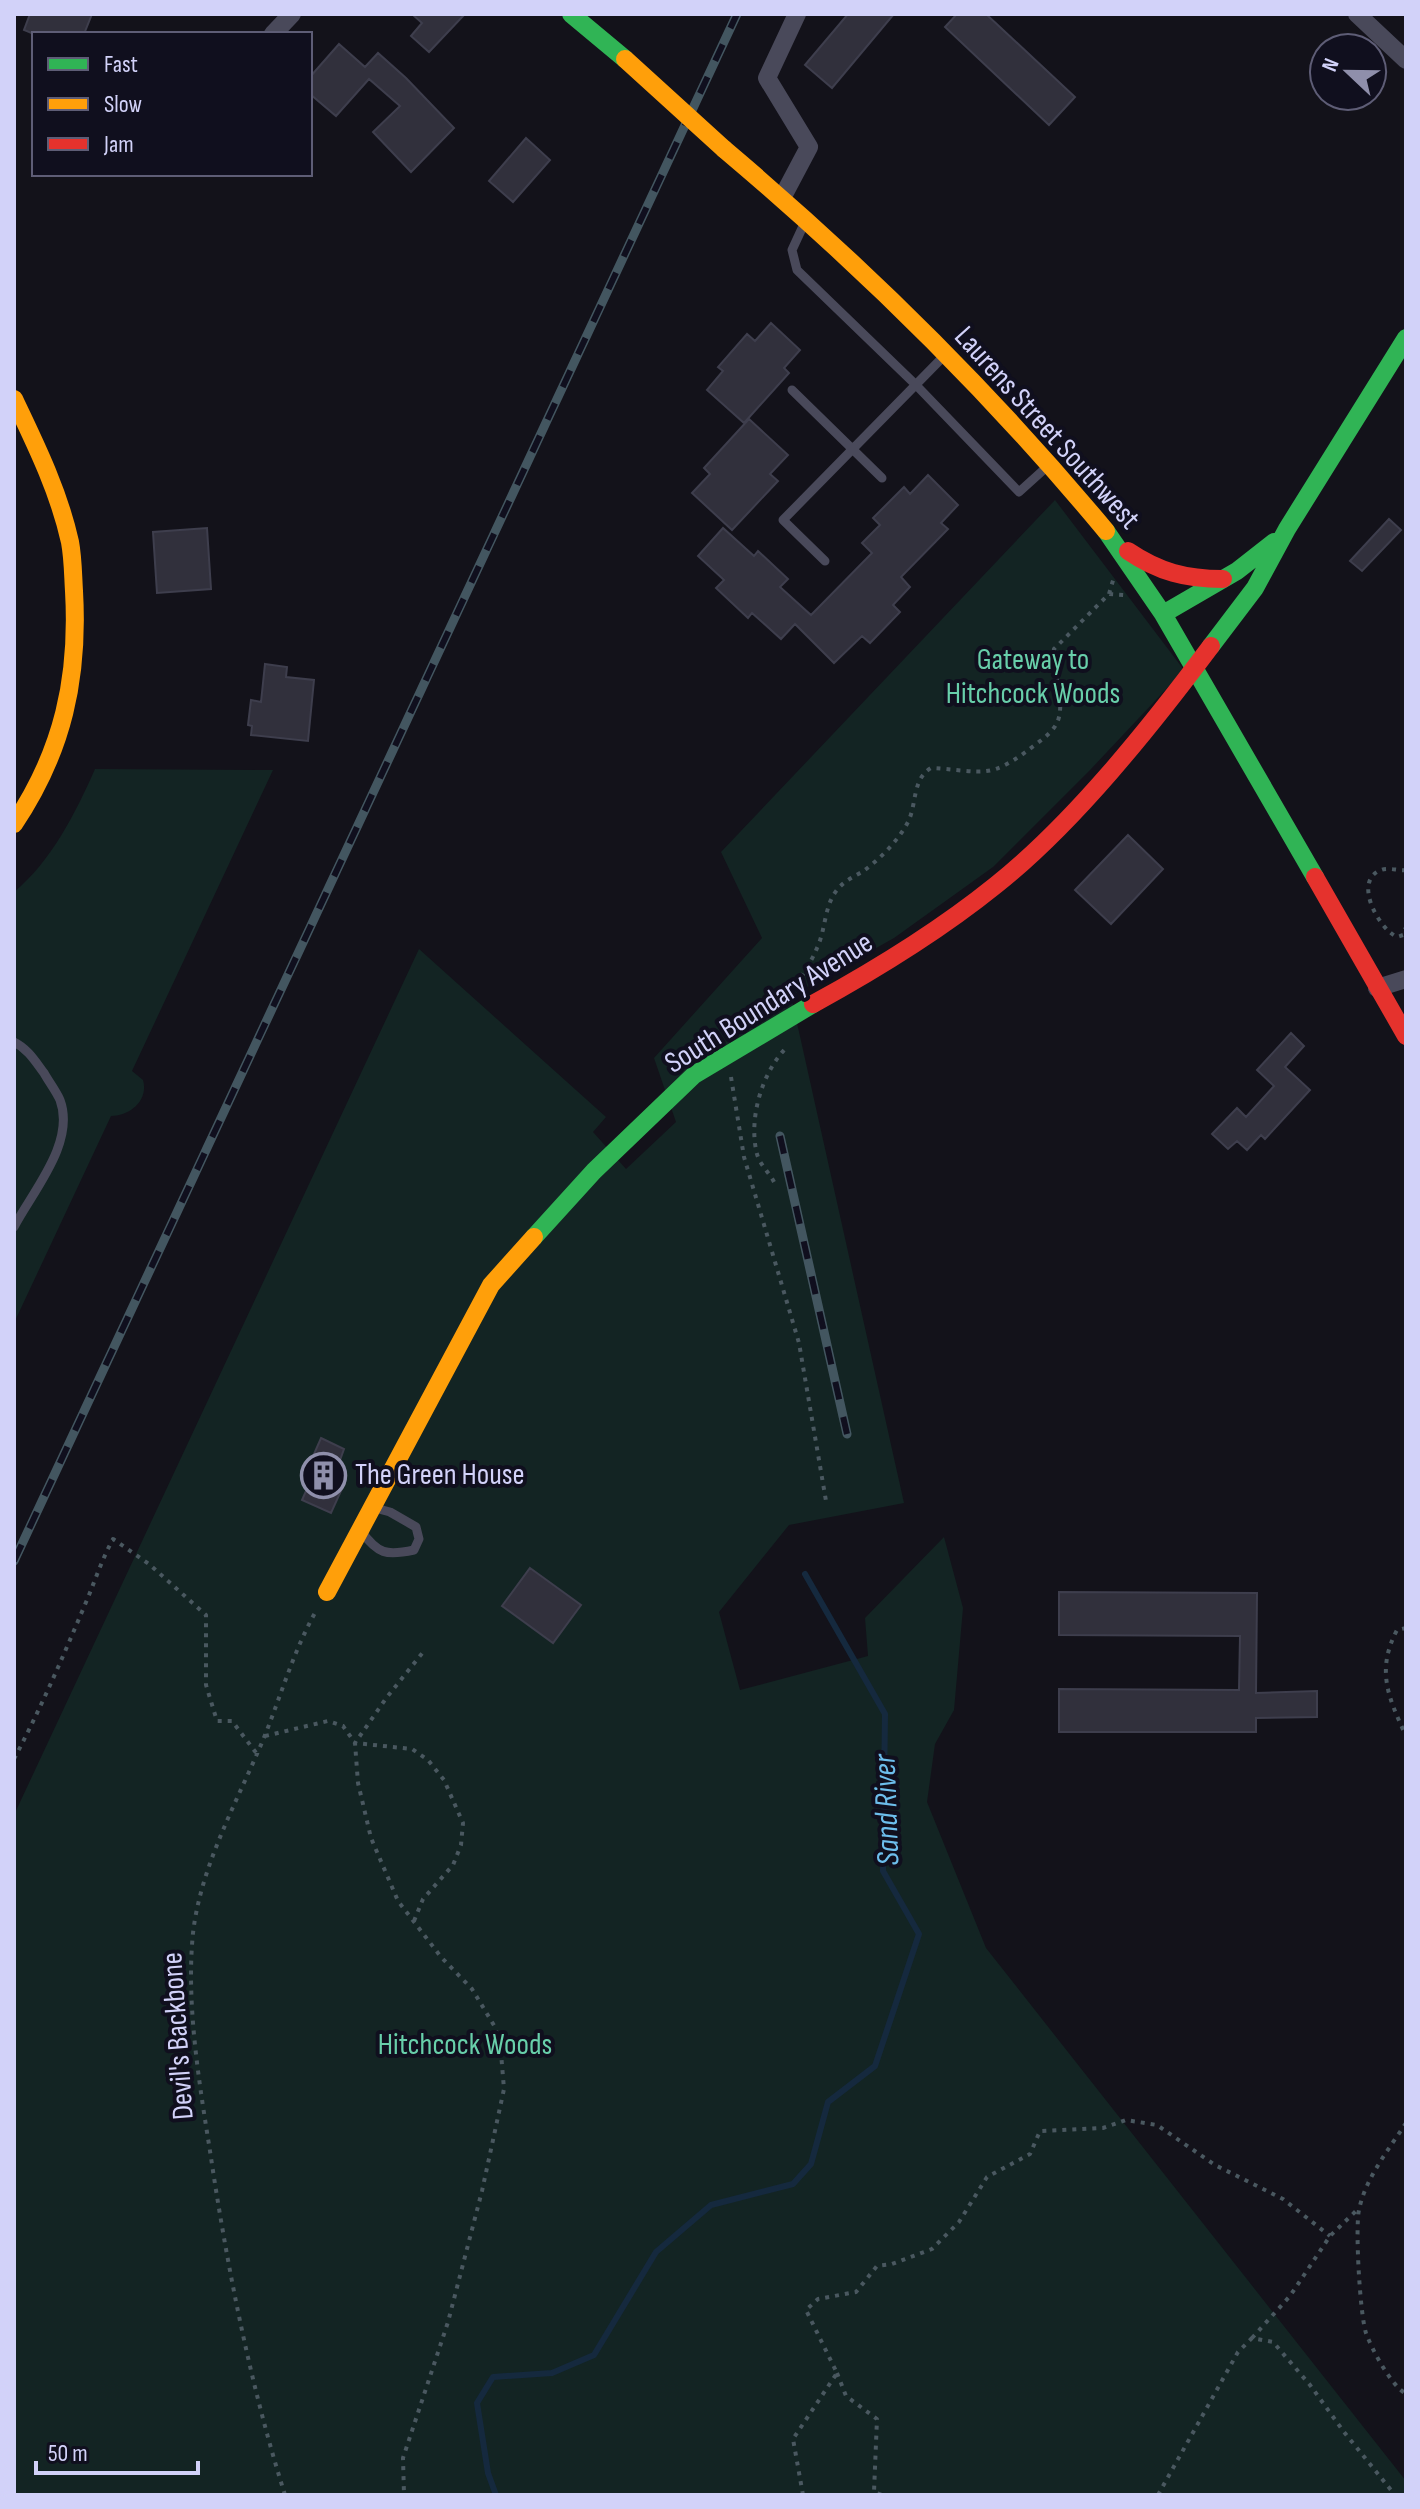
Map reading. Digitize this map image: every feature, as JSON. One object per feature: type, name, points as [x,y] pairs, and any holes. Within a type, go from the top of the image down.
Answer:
[{"type":"street","points":[[275,32],[292,14]]},
{"type":"street","name":"Laurens Street Southwest","points":[[571,14],[806,220],[1050,464],[1117,544],[1163,614],[1406,1036]]},
{"type":"street","name":"Laurens Street Southwest","points":[[600,14],[625,59]]},
{"type":"street","points":[[782,198],[809,147],[767,78],[797,14]]},
{"type":"street","points":[[1357,14],[1406,60]]},
{"type":"street","points":[[1163,614],[1258,556],[1287,529],[1399,359],[1406,338]]},
{"type":"street","points":[[14,399],[42,455],[69,538],[76,649],[65,715],[46,771],[14,824]]},
{"type":"street","name":"South Boundary Avenue","points":[[327,1592],[491,1285],[594,1171],[694,1075],[873,971],[939,928],[998,884],[1076,809],[1194,669],[1255,588],[1287,529]]},
{"type":"street","points":[[1117,544],[1155,569],[1175,577],[1223,579]]},
{"type":"street","points":[[1377,988],[1406,979]]},
{"type":"lane","points":[[806,220],[792,250],[797,270],[916,385],[1019,492],[1050,464]]},
{"type":"lane","points":[[825,561],[783,520],[945,356]]},
{"type":"lane","points":[[792,390],[882,478]]},
{"type":"lane","points":[[14,1042],[24,1047],[51,1084],[61,1102],[63,1124],[53,1159],[14,1227]]},
{"type":"lane","points":[[361,1531],[374,1549],[396,1554],[414,1550],[419,1539],[416,1527],[390,1512],[373,1507]]},
{"type":"path","points":[[795,992],[819,944],[829,904],[836,891],[876,860],[899,835],[908,822],[918,783],[925,771],[931,768],[981,773],[994,771],[1008,766],[1053,731],[1059,717],[1054,649],[1109,594],[1116,572]]},
{"type":"path","points":[[1109,594],[1132,596]]},
{"type":"path","points":[[1406,870],[1382,869],[1370,883],[1368,896],[1374,913],[1390,934],[1397,937],[1403,935],[1406,927]]},
{"type":"path","points":[[774,1182],[756,1152],[757,1111],[762,1085],[773,1064],[795,1041]]},
{"type":"path","points":[[727,1055],[744,1157],[799,1343],[826,1501]]},
{"type":"path","points":[[14,1759],[38,1715],[99,1564],[113,1539],[149,1564],[206,1615],[206,1685],[217,1721],[232,1721],[257,1754]]},
{"type":"path","name":"Devil's Backbone","points":[[285,2495],[270,2447],[220,2218],[199,2081],[193,1998],[193,1933],[206,1871],[265,1736],[300,1640],[327,1592]]},
{"type":"path","points":[[1406,1628],[1397,1630],[1386,1651],[1385,1680],[1406,1736]]},
{"type":"path","points":[[355,1743],[424,1651]]},
{"type":"path","points":[[265,1736],[328,1721],[343,1726],[355,1743],[358,1783],[371,1838],[398,1901],[441,1957],[472,1989],[495,2027],[501,2053],[504,2089],[482,2191],[448,2322],[403,2458],[404,2495]]},
{"type":"path","points":[[355,1743],[412,1749],[428,1760],[444,1780],[463,1823],[461,1845],[453,1865],[423,1899],[414,1921]]},
{"type":"path","points":[[882,2495],[874,2492],[877,2419],[846,2396],[806,2310],[818,2299],[856,2292],[877,2266],[892,2264],[932,2249],[959,2222],[987,2177],[1030,2154],[1040,2131],[1103,2128],[1126,2120],[1157,2125],[1215,2165],[1283,2199],[1330,2236]]},
{"type":"path","points":[[1406,2123],[1366,2189],[1359,2209],[1357,2231],[1366,2332],[1397,2388],[1406,2394]]},
{"type":"path","points":[[1158,2495],[1238,2352],[1290,2296],[1330,2236],[1359,2209]]},
{"type":"path","points":[[1252,2338],[1273,2342],[1395,2495]]},
{"type":"path","points":[[803,2495],[793,2439],[837,2373]]},
{"type":"green space","name":"Hitchcock Woods","points":[[1055,500],[1184,670],[993,867],[894,938],[791,996],[904,1503],[789,1525],[719,1612],[740,1690],[868,1656],[865,1618],[944,1537],[963,1608],[954,1710],[935,1744],[927,1802],[986,1948],[1406,2481],[1406,2495],[14,2495],[14,1815],[419,949],[606,1117],[593,1132],[626,1169],[676,1122],[654,1058],[762,938],[721,852]]},
{"type":"green space","points":[[95,769],[273,770],[132,1071],[143,1080],[140,1101],[131,1110],[111,1116],[14,1323],[14,892],[51,851],[71,819]]},
{"type":"building","points":[[30,14],[92,14],[85,32],[32,33],[24,30]]},
{"type":"building","points":[[412,14],[465,14],[429,52],[411,36],[422,23]]},
{"type":"building","points":[[848,14],[894,14],[832,88],[805,65]]},
{"type":"building","points":[[957,14],[986,14],[1075,97],[1049,125],[945,27]]},
{"type":"building","points":[[339,44],[365,67],[378,53],[454,128],[411,172],[373,132],[400,106],[369,79],[336,116],[312,96],[312,75]]},
{"type":"building","points":[[526,138],[550,160],[513,202],[489,181]]},
{"type":"building","points":[[771,323],[800,350],[784,368],[789,373],[744,423],[707,390],[723,371],[718,367],[747,334],[755,341]]},
{"type":"building","points":[[749,419],[788,455],[770,474],[778,481],[732,530],[692,493],[710,474],[704,468]]},
{"type":"building","points":[[928,475],[958,505],[941,523],[948,529],[901,577],[910,587],[893,605],[900,612],[870,643],[862,636],[834,663],[795,624],[781,639],[752,613],[748,618],[716,588],[724,580],[698,556],[723,528],[754,556],[758,551],[788,579],[780,587],[811,615],[872,553],[862,543],[880,525],[873,518],[904,487],[910,494]]},
{"type":"building","points":[[1389,519],[1401,530],[1362,571],[1350,561]]},
{"type":"building","points":[[207,528],[211,589],[157,593],[153,532]]},
{"type":"building","points":[[265,664],[287,667],[286,677],[314,680],[308,741],[251,735],[252,726],[248,725],[251,700],[261,702]]},
{"type":"building","points":[[1128,835],[1163,869],[1111,924],[1075,890]]},
{"type":"building","points":[[1291,1033],[1304,1046],[1285,1067],[1310,1090],[1265,1139],[1261,1135],[1247,1150],[1237,1141],[1228,1149],[1212,1134],[1237,1108],[1246,1117],[1274,1086],[1257,1070]]},
{"type":"building","name":"The Green House","points":[[321,1438],[344,1449],[334,1477],[345,1482],[331,1513],[302,1500],[314,1473],[307,1470]]},
{"type":"building","points":[[530,1568],[581,1605],[553,1643],[502,1606]]},
{"type":"building","points":[[1059,1592],[1257,1593],[1256,1693],[1317,1691],[1317,1717],[1256,1718],[1256,1732],[1059,1732],[1059,1689],[1239,1690],[1240,1636],[1059,1635]]},
{"type":"waterway","name":"Sand River","points":[[496,2495],[488,2473],[477,2403],[493,2377],[552,2373],[594,2355],[656,2252],[711,2205],[793,2184],[811,2164],[828,2102],[875,2066],[919,1934],[883,1871],[885,1714],[805,1574]]},
{"type":"railway","points":[[14,1561],[737,14]]},
{"type":"railway","points":[[780,1136],[847,1434]]},
{"type":"traffic: fast","points":[[571,14],[625,59]]},
{"type":"traffic: fast","points":[[1211,646],[1255,588],[1287,529],[1406,338]]},
{"type":"traffic: fast","points":[[1106,531],[1163,614],[1315,877]]},
{"type":"traffic: fast","points":[[1163,614],[1237,571],[1274,542]]},
{"type":"traffic: fast","points":[[534,1237],[594,1171],[694,1075],[813,1004]]},
{"type":"traffic: slow","points":[[625,59],[724,149]]},
{"type":"traffic: slow","points":[[724,149],[825,238],[923,332],[1018,430],[1106,531]]},
{"type":"traffic: slow","points":[[14,399],[46,469],[65,523],[72,554],[75,623],[70,684],[56,741],[31,797],[14,824]]},
{"type":"traffic: slow","points":[[327,1592],[491,1285],[534,1237]]},
{"type":"traffic: jam","points":[[1128,551],[1173,573],[1223,579]]},
{"type":"traffic: jam","points":[[813,1004],[930,934],[1025,860],[1110,772],[1211,646]]},
{"type":"traffic: jam","points":[[1315,877],[1406,1036]]},
{"type":"place","name":"The Green House","points":[[324,1475]]},
{"type":"park label","name":"Gateway to Hitchcock Woods","points":[[1033,677]]}]
